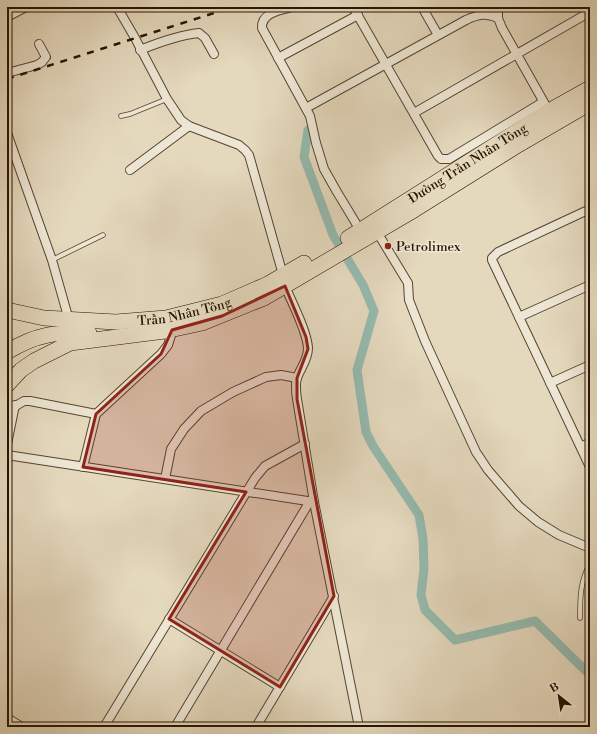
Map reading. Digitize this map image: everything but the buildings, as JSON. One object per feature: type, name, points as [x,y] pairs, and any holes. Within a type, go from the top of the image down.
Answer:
[{"type":"highway","name":"Đường Trần Nhân Tông","points":[[348,244],[360,230],[590,88]]},
{"type":"highway","name":"Đường Trần Nhân Tông","points":[[348,244],[377,232],[518,145],[550,112],[590,103]]},
{"type":"highway","name":"Trần Nhân Tông","points":[[7,385],[21,370],[34,361],[76,341],[173,329],[202,323],[222,316],[264,298],[284,281],[348,244]]},
{"type":"highway","name":"Trần Nhân Tông","points":[[7,310],[44,318],[69,320],[116,322],[166,318],[222,304],[268,284],[284,281]]},
{"type":"highway","name":"Trần Nhân Tông","points":[[7,352],[20,344],[45,335],[64,332],[134,335]]},
{"type":"street","points":[[7,17],[26,7]]},
{"type":"street","points":[[117,7],[167,99],[181,120],[189,126],[239,145],[249,155],[284,281],[306,337],[308,349],[306,360],[297,378],[297,399],[305,444],[312,502],[334,596],[359,727]]},
{"type":"street","points":[[292,7],[274,12],[265,17],[262,22],[262,28],[310,116],[324,169],[336,192],[360,230]]},
{"type":"street","points":[[353,7],[438,156],[444,160],[550,112],[502,28],[498,18],[498,7]]},
{"type":"street","points":[[422,7],[438,35]]},
{"type":"street","points":[[414,113],[590,12]]},
{"type":"street","points":[[306,108],[476,15],[487,14],[498,18]]},
{"type":"street","points":[[278,58],[358,15]]},
{"type":"street","points":[[140,50],[161,41],[187,34],[200,33],[205,38],[214,54]]},
{"type":"street","points":[[7,73],[42,62],[46,57],[39,44]]},
{"type":"street","points":[[130,170],[189,126]]},
{"type":"street","points":[[8,138],[52,260],[69,320]]},
{"type":"street","points":[[590,209],[498,252],[492,258],[590,466]]},
{"type":"street","points":[[377,232],[408,283],[409,300],[425,341],[476,452],[488,470],[519,506],[538,522],[558,535],[590,548]]},
{"type":"street","points":[[519,317],[590,285]]},
{"type":"street","points":[[83,467],[96,414],[161,354],[168,345],[173,329]]},
{"type":"street","points":[[550,383],[590,365]]},
{"type":"street","points":[[164,479],[171,449],[184,429],[201,411],[233,392],[266,377],[281,375],[297,378]]},
{"type":"street","points":[[7,410],[24,401],[30,401],[96,414]]},
{"type":"street","points":[[7,444],[15,405]]},
{"type":"street","points":[[581,446],[590,442]]},
{"type":"street","points":[[104,727],[254,478],[265,466],[305,444]]},
{"type":"street","points":[[7,455],[312,502]]},
{"type":"street","points":[[175,727],[312,502]]},
{"type":"street","points":[[256,727],[334,596]]},
{"type":"street","points":[[168,619],[280,687]]},
{"type":"street","points":[[7,718],[22,727]]},
{"type":"lane","points":[[121,116],[130,114],[167,99]]},
{"type":"lane","points":[[52,260],[103,235]]},
{"type":"lane","points":[[580,618],[580,597],[584,574],[590,564]]},
{"type":"highlighted area","points":[[285,286],[306,337],[308,349],[297,378],[297,399],[334,596],[280,687],[169,619],[246,492],[83,467],[96,414],[161,354],[172,330],[222,316]]},
{"type":"waterway","points":[[308,130],[304,157],[333,235],[363,285],[374,311],[357,370],[366,432],[373,446],[419,515],[423,539],[424,569],[421,595],[425,610],[455,640],[535,621],[590,675]]},
{"type":"railway","points":[[7,79],[233,7]]},
{"type":"place","name":"Petrolimex","points":[[388,246]]}]
